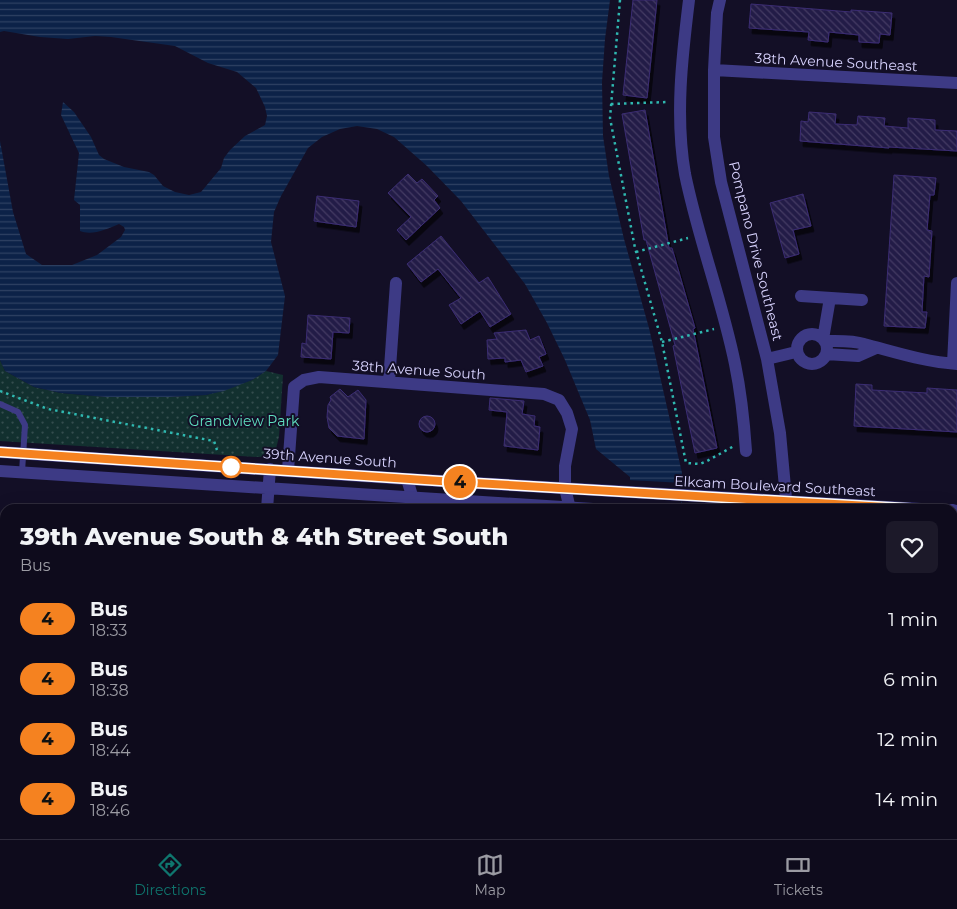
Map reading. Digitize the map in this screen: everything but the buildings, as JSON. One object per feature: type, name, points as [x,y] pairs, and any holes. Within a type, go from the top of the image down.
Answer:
[{"type":"street","points":[[689,0],[684,38],[680,125],[685,172],[735,364],[742,398],[746,445]]},
{"type":"street","name":"Pompano Drive Southeast","points":[[720,0],[717,13],[714,70],[714,137],[722,182],[768,359],[780,433],[786,504]]},
{"type":"street","name":"38th Avenue Southeast","points":[[714,70],[957,83]]},
{"type":"street","points":[[389,382],[396,282]]},
{"type":"street","points":[[830,298],[824,340],[827,345],[826,354],[821,362],[813,364],[801,360],[796,352],[798,343],[804,336],[813,334],[824,340],[864,343],[876,348],[938,362],[955,363],[957,283]]},
{"type":"street","points":[[801,296],[862,300]]},
{"type":"street","points":[[826,354],[858,356],[876,348]]},
{"type":"street","points":[[768,359],[796,352]]},
{"type":"street","name":"38th Avenue South","points":[[288,470],[294,387],[304,380],[319,378],[389,382],[544,394],[559,400],[567,412],[572,429],[565,466],[565,488]]},
{"type":"street","name":"39th Avenue South","points":[[0,452],[627,492]]},
{"type":"street","points":[[267,504],[270,469]]},
{"type":"street","points":[[0,471],[268,488],[415,503],[446,504]]},
{"type":"street","points":[[407,479],[415,503]]},
{"type":"street","points":[[565,488],[569,504]]},
{"type":"street","name":"Elkcam Boulevard Southeast","points":[[627,492],[775,504]]},
{"type":"lane","points":[[0,404],[18,412],[25,425],[22,472]]},
{"type":"path","points":[[620,0],[610,118],[636,252],[662,342],[686,462],[700,464],[746,445]]},
{"type":"path","points":[[611,104],[681,101]]},
{"type":"path","points":[[636,252],[700,234]]},
{"type":"path","points":[[662,342],[726,326]]},
{"type":"path","points":[[0,391],[48,409],[214,441],[217,450]]},
{"type":"green space","name":"Grandview Park","points":[[0,360],[5,371],[34,387],[61,393],[106,397],[206,395],[252,380],[266,371],[283,375],[279,437],[274,456],[258,457],[0,441]]},
{"type":"water","points":[[0,0],[610,0],[602,82],[603,136],[609,176],[624,239],[649,328],[682,473],[682,504],[630,504],[630,477],[596,449],[590,420],[565,360],[525,284],[461,201],[427,166],[394,137],[377,129],[357,126],[340,129],[322,137],[308,148],[281,196],[274,212],[271,242],[285,296],[278,355],[266,371],[252,380],[224,391],[206,395],[106,397],[61,393],[34,387],[5,371],[0,360],[0,141],[13,212],[26,254],[42,265],[72,265],[97,255],[121,237],[125,230],[119,224],[105,230],[89,233],[80,231],[80,205],[74,200],[79,153],[61,115],[63,102],[74,112],[91,137],[99,155],[104,159],[124,167],[149,172],[163,186],[175,192],[189,195],[201,192],[221,168],[224,158],[230,150],[245,136],[265,125],[267,116],[256,88],[237,72],[208,63],[175,46],[111,37],[95,36],[68,39],[0,32]]},
{"type":"pier","points":[[628,480],[683,483],[681,504],[628,504]]},
{"type":"bus line","name":"4","points":[[0,452],[827,504]]}]
